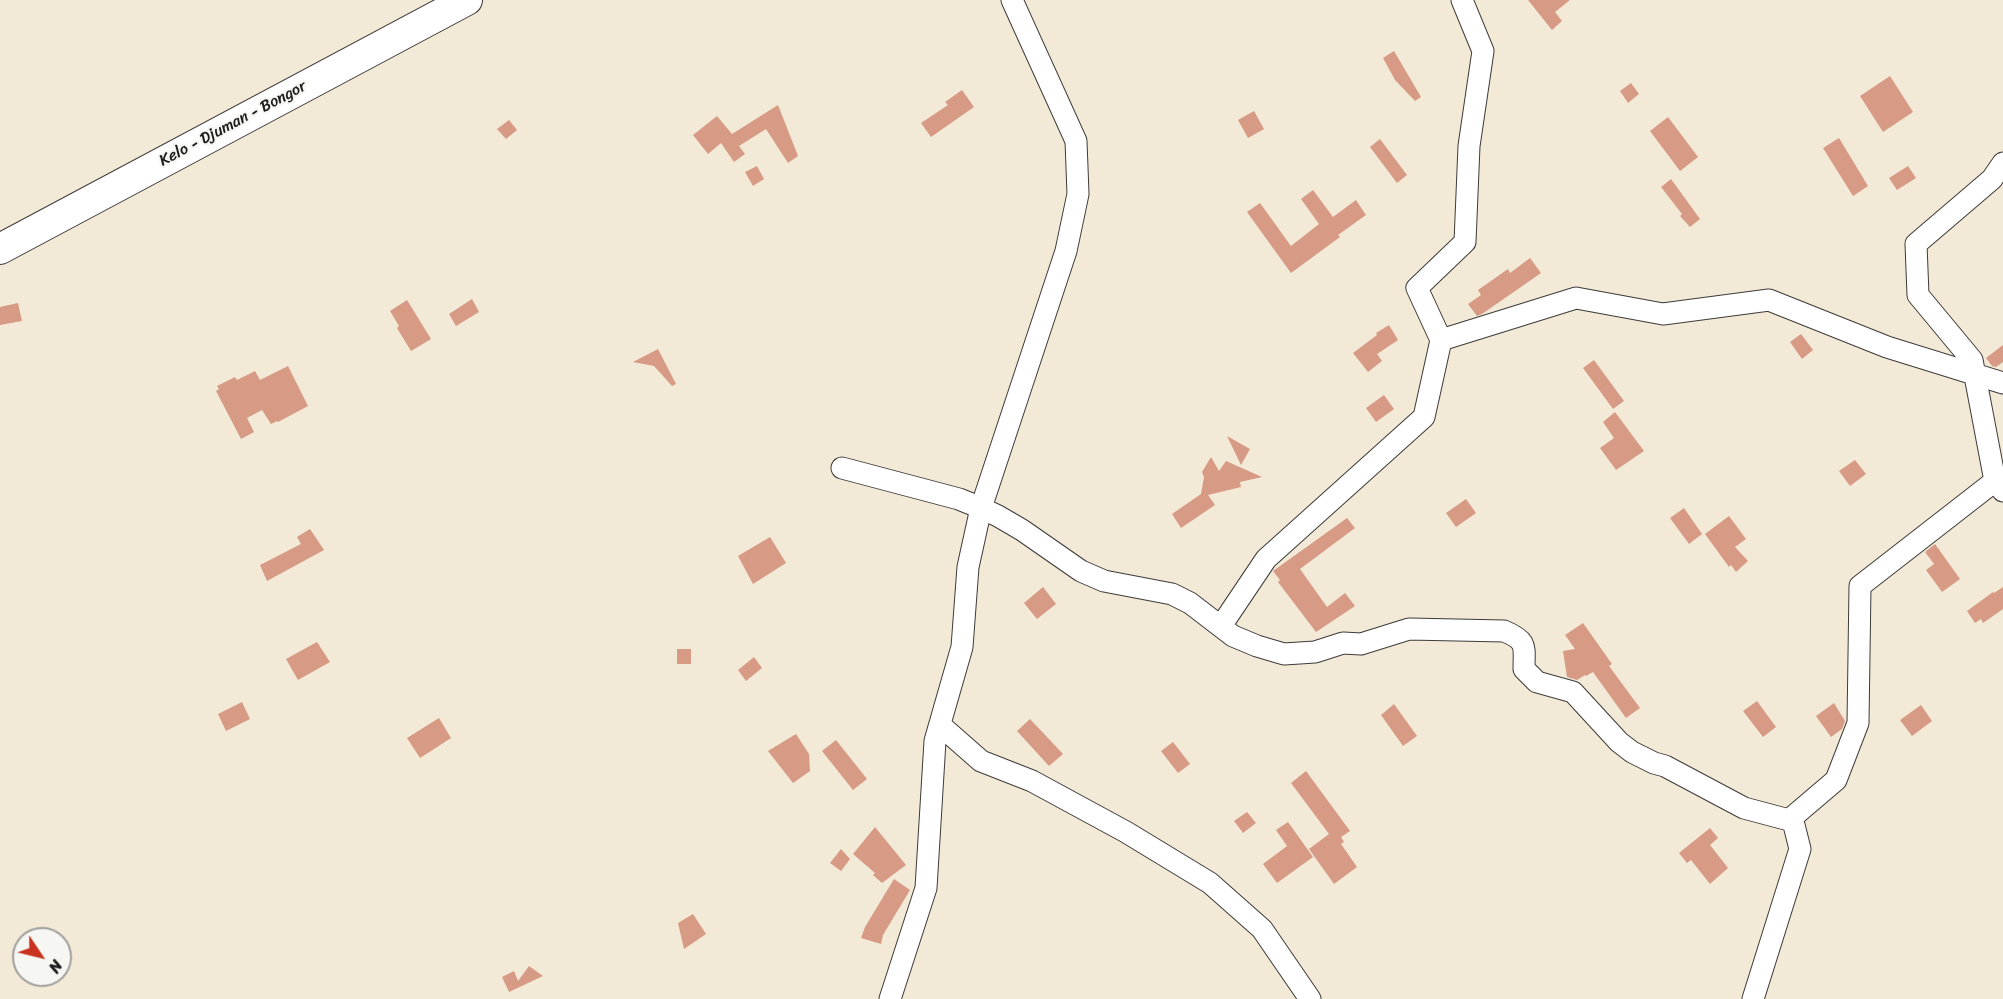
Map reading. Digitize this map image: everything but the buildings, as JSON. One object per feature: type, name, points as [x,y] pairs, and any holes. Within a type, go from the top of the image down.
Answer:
[{"type":"highway","name":"Kelo - Djuman - Bongor","points":[[0,249],[467,0]]},
{"type":"street","points":[[890,999],[927,888],[936,741],[962,647],[968,567],[981,508],[1066,251],[1078,194],[1076,141],[1012,0]]},
{"type":"street","points":[[1221,626],[1266,559],[1424,417],[1440,340],[1417,288],[1466,242],[1469,146],[1483,51],[1462,0]]},
{"type":"street","points":[[842,468],[959,499],[981,508],[1022,530],[1081,571],[1104,581],[1172,594],[1190,603],[1233,636],[1284,654],[1315,652],[1343,644],[1361,644],[1409,629],[1504,631],[1519,637],[1524,646],[1524,669],[1537,682],[1573,692],[1632,753],[1665,766],[1744,807],[1789,820],[1836,780],[1858,723],[1860,586],[2000,482],[1971,360],[1918,295],[1916,244],[1992,179],[2003,164]]},
{"type":"street","points":[[1440,340],[1576,298],[1663,314],[1769,300],[1887,347],[2003,383]]},
{"type":"street","points":[[940,725],[981,761],[1032,781],[1126,832],[1210,883],[1262,929],[1310,999]]},
{"type":"street","points":[[1753,999],[1800,849],[1794,825]]}]
